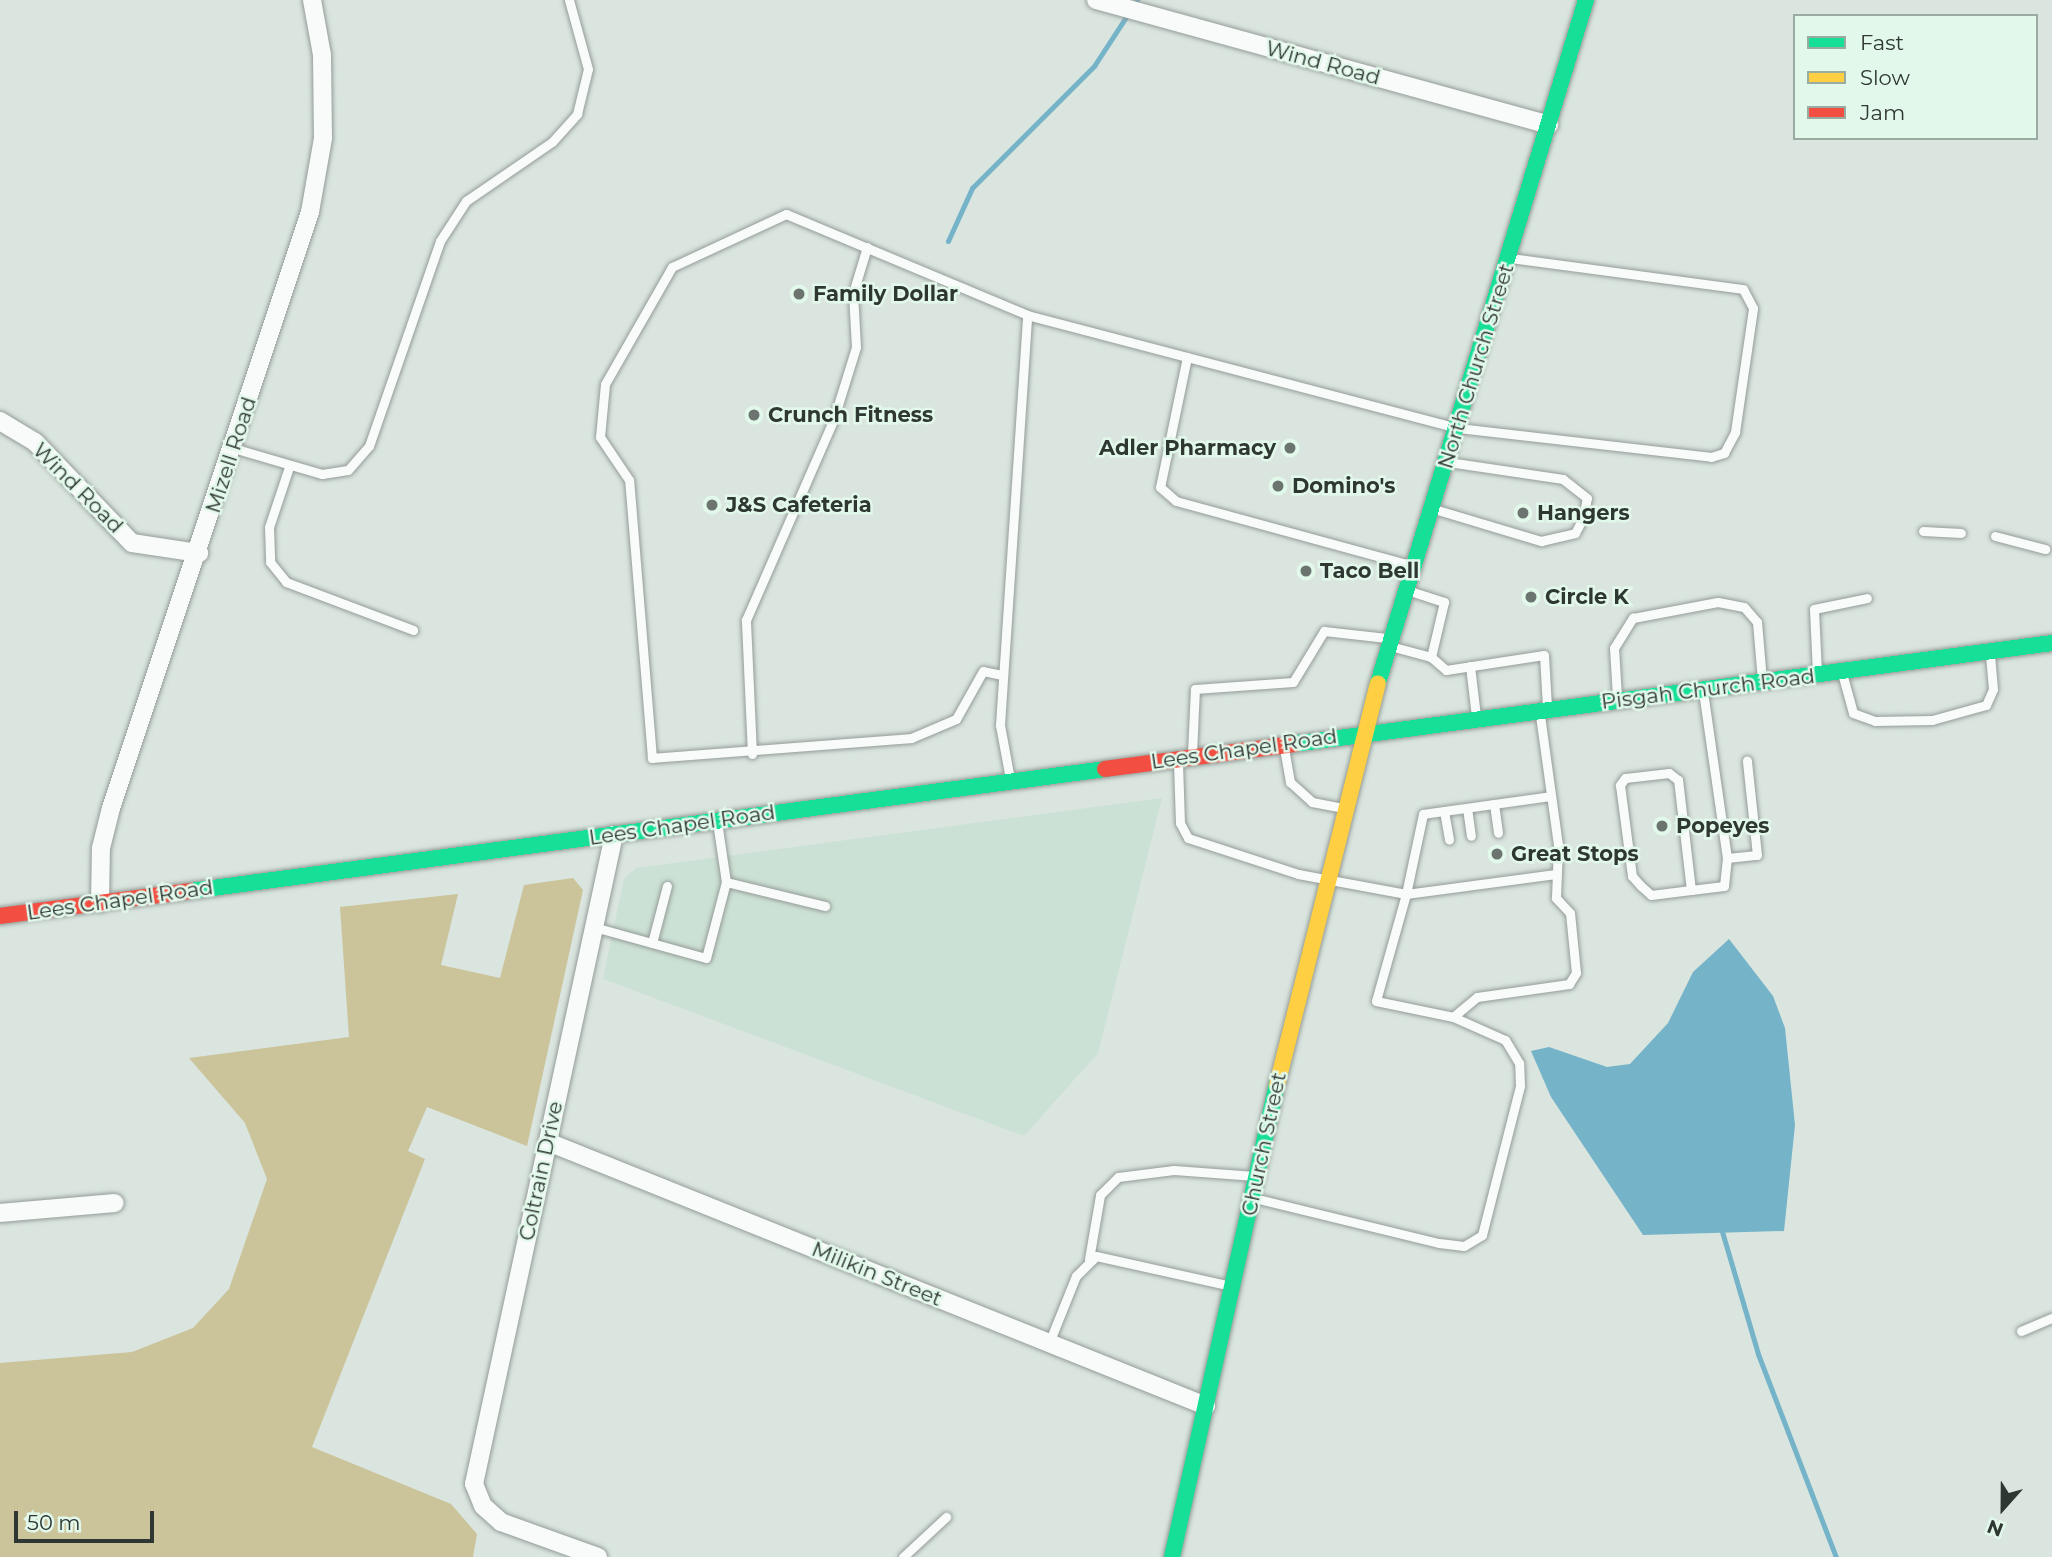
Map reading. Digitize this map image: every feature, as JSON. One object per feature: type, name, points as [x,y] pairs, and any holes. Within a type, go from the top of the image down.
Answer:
[{"type":"main road","name":"North Church Street","points":[[1363,732],[1458,428],[1586,0]]},
{"type":"main road","name":"Pisgah Church Road","points":[[1363,732],[2052,643]]},
{"type":"main road","name":"Lees Chapel Road","points":[[0,916],[1363,732]]},
{"type":"main road","name":"Church Street","points":[[1172,1557],[1324,880],[1363,732]]},
{"type":"street","name":"Mizell Road","points":[[100,903],[101,848],[111,808],[199,552],[310,212],[323,138],[322,55],[312,0]]},
{"type":"street","name":"Wind Road","points":[[1096,0],[1549,125]]},
{"type":"street","name":"Wind Road","points":[[0,421],[35,442],[132,543],[199,552]]},
{"type":"street","name":"Coltrain Drive","points":[[598,1557],[501,1522],[483,1506],[474,1484],[614,835]]},
{"type":"street","name":"Milikin Street","points":[[548,1142],[1206,1406]]},
{"type":"street","points":[[0,1213],[115,1203]]},
{"type":"lane","points":[[233,448],[289,467],[336,473],[348,470],[369,446],[440,241],[466,201],[552,142],[577,114],[588,69],[569,0]]},
{"type":"lane","points":[[1002,675],[983,671],[956,719],[911,738],[752,754],[652,758],[629,480],[600,437],[605,384],[671,267],[786,214],[1027,315],[1458,428],[1711,457],[1731,443],[1753,309],[1743,289],[1509,258]]},
{"type":"lane","points":[[752,754],[746,620],[833,421],[856,347],[853,293],[867,247]]},
{"type":"lane","points":[[1010,781],[1000,725],[1027,315]]},
{"type":"lane","points":[[1187,357],[1160,487],[1176,501],[1415,566]]},
{"type":"lane","points":[[1433,509],[1541,541],[1575,533],[1583,518],[1587,498],[1563,479],[1447,462]]},
{"type":"lane","points":[[289,467],[269,527],[270,562],[286,582],[413,629]]},
{"type":"lane","points":[[1923,531],[1961,533]]},
{"type":"lane","points":[[1995,536],[2045,549]]},
{"type":"lane","points":[[1407,590],[1444,602],[1431,657]]},
{"type":"lane","points":[[1817,675],[1814,609],[1867,597]]},
{"type":"lane","points":[[1617,700],[1615,648],[1633,618],[1718,602],[1744,607],[1757,622],[1762,682]]},
{"type":"lane","points":[[1453,1017],[1477,997],[1569,984],[1576,973],[1570,913],[1556,898],[1556,874],[1544,709],[1544,655],[1446,670],[1431,657],[1391,642],[1324,631],[1293,682],[1195,689],[1184,757],[1180,823],[1188,838],[1324,880],[1406,894],[1504,877],[1556,874]]},
{"type":"lane","points":[[1842,671],[1853,713],[1875,720],[1932,720],[1986,705],[1993,689],[1989,652]]},
{"type":"lane","points":[[1470,666],[1476,718]]},
{"type":"lane","points":[[1691,890],[1678,780],[1669,773],[1625,778],[1619,785],[1632,876],[1651,895],[1724,886],[1727,858],[1703,690]]},
{"type":"lane","points":[[1283,743],[1290,782],[1312,802],[1343,808]]},
{"type":"lane","points":[[1727,858],[1757,855],[1747,761]]},
{"type":"lane","points":[[1252,1198],[1439,1243],[1464,1246],[1482,1235],[1520,1086],[1519,1063],[1504,1040],[1453,1017],[1376,1001],[1406,894],[1423,814],[1550,796]]},
{"type":"lane","points":[[1493,804],[1498,833]]},
{"type":"lane","points":[[1467,808],[1471,836]]},
{"type":"lane","points":[[1444,811],[1449,840]]},
{"type":"lane","points":[[594,927],[706,958],[726,882],[717,821]]},
{"type":"lane","points":[[726,882],[825,906]]},
{"type":"lane","points":[[652,943],[667,886]]},
{"type":"lane","points":[[1049,1343],[1089,1259],[1100,1195],[1118,1177],[1174,1170],[1257,1176]]},
{"type":"lane","points":[[1089,1259],[1104,1256],[1233,1286]]},
{"type":"lane","points":[[2021,1331],[2052,1318]]},
{"type":"lane","points":[[903,1557],[946,1517]]},
{"type":"shaded area","points":[[1162,798],[1098,1053],[1024,1136],[603,979],[624,879],[636,868]]},
{"type":"shaded area","points":[[573,878],[583,890],[527,1146],[427,1107],[408,1151],[425,1159],[312,1447],[451,1504],[477,1534],[473,1557],[0,1557],[0,1363],[132,1352],[193,1328],[229,1289],[267,1179],[245,1123],[189,1058],[349,1037],[340,907],[458,894],[441,965],[500,978],[524,885]]},
{"type":"water","points":[[1729,939],[1773,996],[1785,1028],[1795,1125],[1784,1231],[1643,1235],[1551,1097],[1531,1051],[1549,1047],[1607,1067],[1630,1064],[1668,1023],[1693,972]]},
{"type":"waterway","points":[[948,241],[972,188],[1094,66],[1137,0]]},
{"type":"waterway","points":[[1721,1228],[1758,1354],[1836,1557]]},
{"type":"traffic: fast","points":[[1378,683],[1586,0]]},
{"type":"traffic: fast","points":[[1294,744],[2052,643]]},
{"type":"traffic: fast","points":[[190,891],[1105,769]]},
{"type":"traffic: fast","points":[[1172,1557],[1277,1085]]},
{"type":"traffic: slow","points":[[1277,1085],[1378,683]]},
{"type":"traffic: jam","points":[[1105,769],[1294,744]]},
{"type":"traffic: jam","points":[[0,916],[190,891]]},
{"type":"place","name":"Family Dollar","points":[[799,294]]},
{"type":"place","name":"Crunch Fitness","points":[[754,415]]},
{"type":"place","name":"Adler Pharmacy","points":[[1290,448]]},
{"type":"place","name":"Domino's","points":[[1278,486]]},
{"type":"place","name":"J&S Cafeteria","points":[[712,505]]},
{"type":"place","name":"Hangers","points":[[1523,513]]},
{"type":"place","name":"Taco Bell","points":[[1306,571]]},
{"type":"place","name":"Circle K","points":[[1531,597]]},
{"type":"place","name":"Popeyes","points":[[1662,826]]},
{"type":"place","name":"Great Stops","points":[[1497,854]]}]
